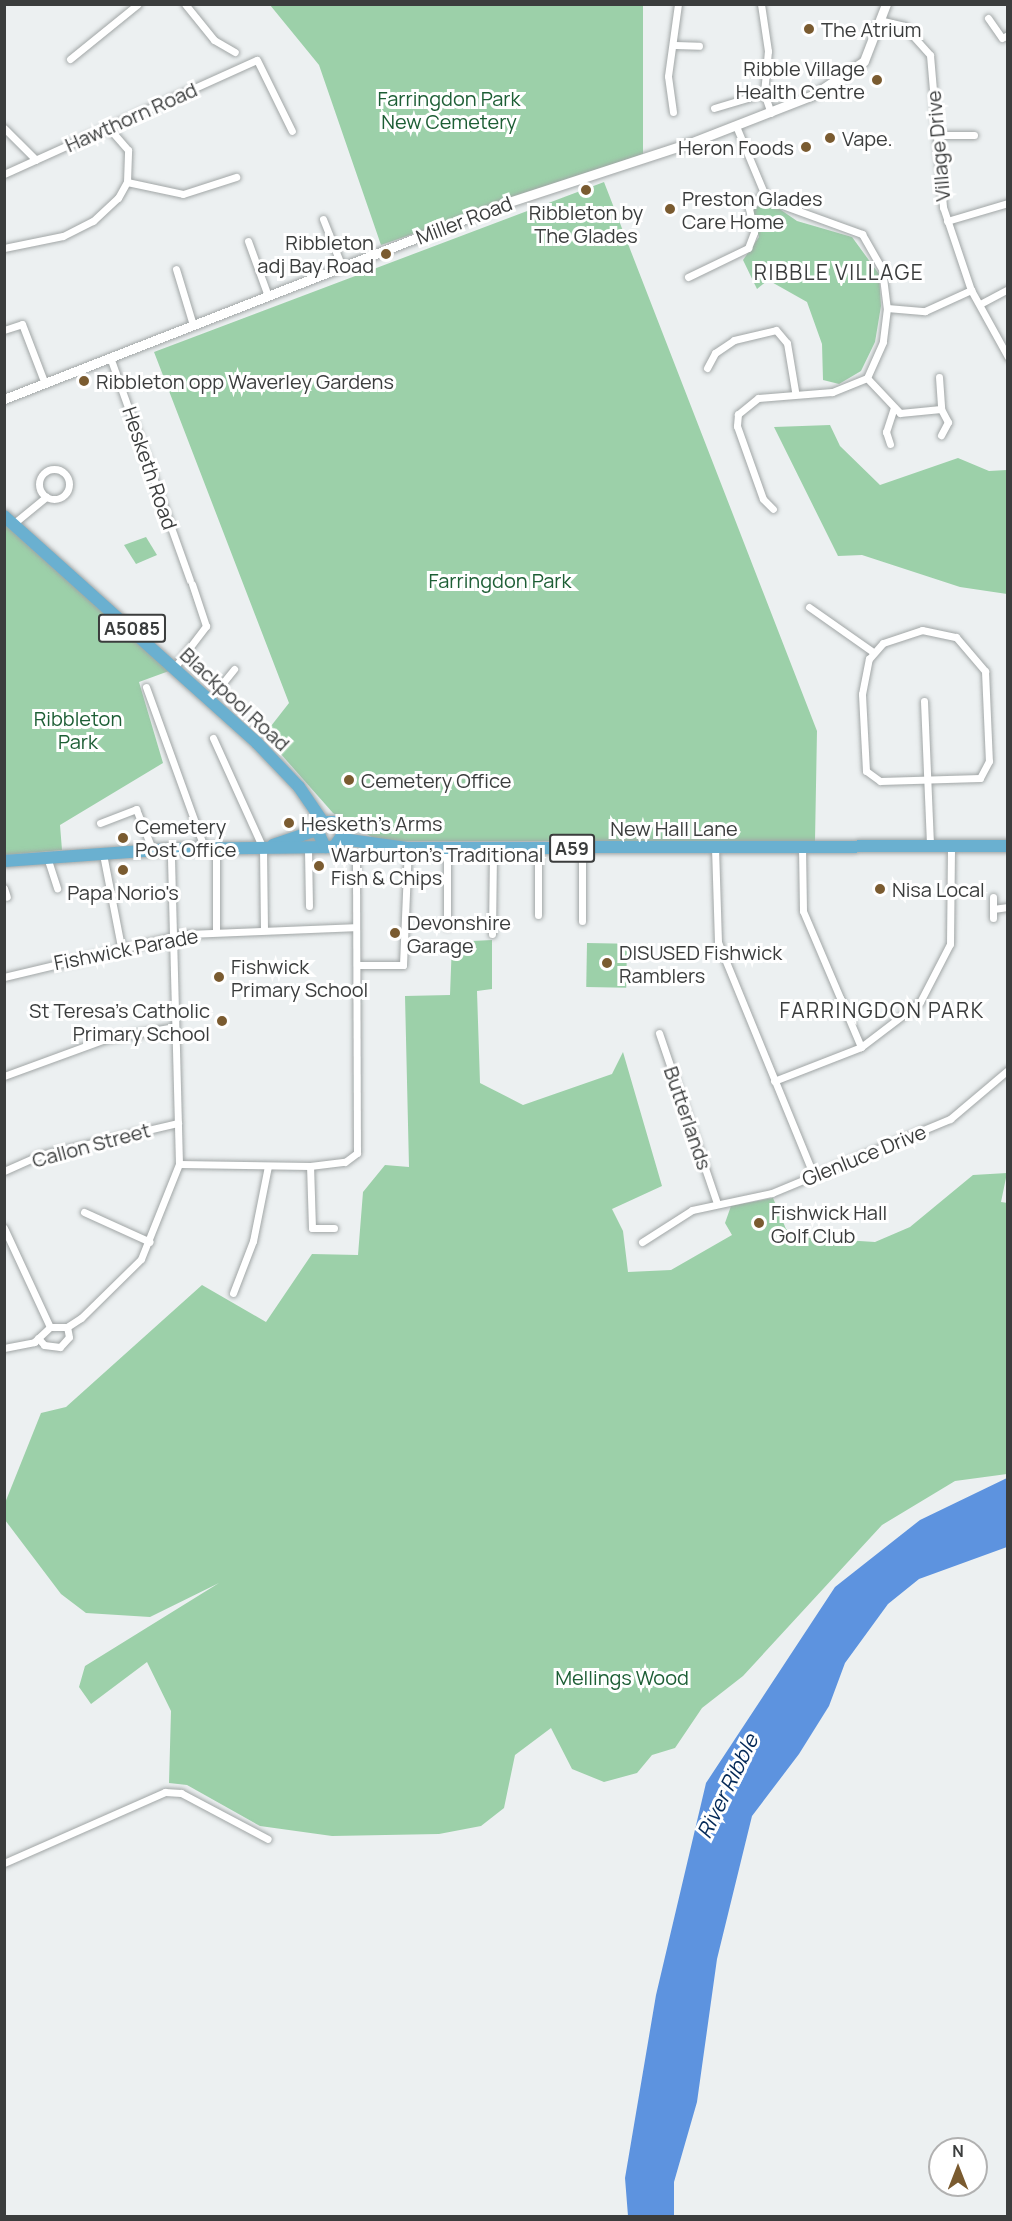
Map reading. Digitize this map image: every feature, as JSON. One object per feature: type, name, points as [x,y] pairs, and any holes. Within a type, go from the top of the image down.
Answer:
[{"type":"highway","name":"Blackpool Road","points":[[9,520],[209,700],[299,787],[321,834],[339,824],[342,839]]},
{"type":"highway","points":[[263,848],[321,834],[342,839]]},
{"type":"highway","points":[[4,861],[171,849],[308,849],[321,834]]},
{"type":"highway","name":"New Hall Lane","points":[[342,839],[408,848],[1008,846]]},
{"type":"street","points":[[70,59],[138,4]]},
{"type":"street","points":[[185,4],[214,40],[235,52]]},
{"type":"street","points":[[673,112],[668,91],[678,4]]},
{"type":"street","points":[[761,4],[768,51],[764,93],[771,113]]},
{"type":"street","name":"Miller Road","points":[[4,399],[503,204],[771,113],[846,76],[864,61],[883,21],[886,4]]},
{"type":"street","points":[[988,18],[1002,38],[1008,35]]},
{"type":"street","name":"Village Drive","points":[[883,21],[912,32],[930,55],[936,135],[947,221],[971,290],[1008,357]]},
{"type":"street","points":[[675,45],[699,46]]},
{"type":"street","name":"Hawthorn Road","points":[[4,174],[257,60],[292,131]]},
{"type":"street","points":[[714,108],[764,93]]},
{"type":"street","points":[[736,126],[764,193],[784,209],[861,234],[882,269],[887,308],[883,342],[867,378],[832,392],[795,391],[758,398],[738,414],[737,426],[763,499],[773,509]]},
{"type":"street","points":[[4,248],[36,246],[93,221],[127,182],[128,150],[108,127]]},
{"type":"street","points":[[4,128],[36,160]]},
{"type":"street","points":[[936,135],[974,135]]},
{"type":"street","points":[[127,182],[183,194],[236,177]]},
{"type":"street","points":[[688,277],[748,248],[754,231],[749,208],[764,193]]},
{"type":"street","points":[[947,221],[1008,203]]},
{"type":"street","points":[[323,219],[342,267]]},
{"type":"street","points":[[248,242],[268,296]]},
{"type":"street","points":[[176,269],[194,325]]},
{"type":"street","points":[[980,303],[1008,289]]},
{"type":"street","points":[[887,308],[925,311],[971,290]]},
{"type":"street","points":[[4,330],[22,324],[45,384]]},
{"type":"street","points":[[707,368],[715,352],[734,340],[776,330],[787,344],[795,391]]},
{"type":"street","name":"Hesketh Road","points":[[110,357],[206,626],[174,668]]},
{"type":"street","points":[[939,377],[941,409],[948,422],[941,435]]},
{"type":"street","points":[[867,378],[900,413],[941,409]]},
{"type":"street","points":[[890,444],[886,432],[894,407]]},
{"type":"street","points":[[9,520],[46,497],[66,494],[65,474],[44,473],[39,483],[46,497]]},
{"type":"street","points":[[809,607],[873,652]]},
{"type":"street","points":[[939,631],[966,645],[985,671],[985,772],[965,781],[926,782],[880,781],[866,771],[861,694],[873,652],[906,632],[939,631]]},
{"type":"street","points":[[209,700],[234,669]]},
{"type":"street","points":[[146,687],[210,849],[216,932]]},
{"type":"street","points":[[924,701],[930,847]]},
{"type":"street","points":[[213,738],[263,848],[264,930]]},
{"type":"street","points":[[100,822],[136,809],[153,851]]},
{"type":"street","points":[[774,1081],[861,1047],[920,1002],[948,955],[951,847]]},
{"type":"street","points":[[358,965],[403,965],[408,848]]},
{"type":"street","points":[[447,848],[447,926]]},
{"type":"street","points":[[492,934],[494,848]]},
{"type":"street","points":[[538,848],[538,915]]},
{"type":"street","points":[[582,848],[582,921]]},
{"type":"street","points":[[715,848],[718,942],[814,1176]]},
{"type":"street","points":[[802,848],[804,911],[861,1047]]},
{"type":"street","points":[[4,1348],[38,1338],[50,1327],[67,1327],[105,1298],[150,1242],[179,1164],[171,849]]},
{"type":"street","points":[[308,849],[309,906]]},
{"type":"street","points":[[103,854],[121,947]]},
{"type":"street","points":[[47,857],[57,888]]},
{"type":"street","points":[[179,1164],[310,1166],[345,1162],[357,1153],[356,858]]},
{"type":"street","points":[[4,888],[7,897]]},
{"type":"street","points":[[993,897],[993,918]]},
{"type":"street","points":[[993,909],[1008,908]]},
{"type":"street","name":"Fishwick Parade","points":[[4,977],[174,936],[216,932],[356,927]]},
{"type":"street","points":[[4,1076],[105,1039],[175,1026]]},
{"type":"street","name":"Butterlands","points":[[659,1033],[717,1203]]},
{"type":"street","name":"Glenluce Drive","points":[[642,1242],[692,1210],[772,1193],[950,1119],[1008,1070]]},
{"type":"street","name":"Callon Street","points":[[4,1171],[37,1156],[178,1123]]},
{"type":"street","points":[[233,1293],[253,1241],[268,1166]]},
{"type":"street","points":[[310,1166],[312,1228],[334,1228]]},
{"type":"street","points":[[84,1212],[150,1242]]},
{"type":"street","points":[[4,1228],[50,1327]]},
{"type":"street","points":[[38,1338],[60,1347],[69,1337],[67,1327]]},
{"type":"street","points":[[4,1863],[165,1792],[181,1792],[268,1839]]},
{"type":"green space","name":"Farringdon Park New Cemetery","points":[[270,5],[643,5],[643,154],[381,245],[319,65]]},
{"type":"green space","name":"Farringdon Park","points":[[604,182],[817,731],[815,841],[378,841],[333,813],[264,735],[289,703],[154,352]]},
{"type":"green space","points":[[768,201],[797,221],[852,237],[879,274],[881,306],[875,342],[861,371],[839,384],[823,380],[822,344],[807,302],[768,280],[757,289],[743,260],[759,237],[752,210]]},
{"type":"green space","points":[[830,425],[840,446],[880,485],[958,458],[989,471],[1007,470],[1007,594],[960,587],[862,555],[838,556],[774,427]]},
{"type":"green space","name":"Ribbleton Park","points":[[4,524],[169,671],[139,682],[163,763],[60,825],[62,850],[5,855]]},
{"type":"green space","points":[[146,537],[157,555],[136,564],[124,545]]},
{"type":"green space","name":"Mellings Wood","points":[[492,940],[492,989],[477,991],[480,1083],[523,1105],[612,1074],[623,1052],[662,1186],[612,1209],[623,1231],[628,1272],[671,1270],[732,1235],[725,1223],[731,1206],[773,1198],[786,1229],[796,1237],[875,1242],[910,1227],[973,1175],[1007,1173],[1001,1202],[1008,1203],[1007,1474],[955,1481],[882,1525],[743,1676],[702,1708],[675,1748],[652,1755],[637,1773],[604,1782],[572,1769],[551,1728],[515,1755],[504,1808],[481,1826],[439,1834],[332,1836],[260,1826],[187,1785],[169,1783],[171,1711],[147,1662],[91,1704],[79,1687],[85,1666],[219,1583],[150,1617],[86,1613],[61,1594],[5,1520],[5,1503],[41,1413],[66,1407],[202,1285],[266,1322],[312,1254],[358,1255],[363,1192],[385,1165],[409,1167],[405,996],[450,995],[452,942]]},
{"type":"green space","name":"DISUSED Fishwick Ramblers","points":[[587,943],[627,944],[626,988],[586,987]]},
{"type":"water","name":"River Ribble","points":[[1007,1478],[1007,1547],[919,1579],[888,1604],[845,1663],[829,1706],[799,1754],[752,1816],[717,1959],[697,2102],[674,2182],[674,2216],[628,2216],[625,2178],[656,1995],[706,1783],[835,1587],[920,1520]]},
{"type":"place","name":"The Atrium","points":[[809,29]]},
{"type":"place","name":"Ribble Village Health Centre","points":[[877,80]]},
{"type":"place","name":"Vape.","points":[[830,138]]},
{"type":"place","name":"Heron Foods","points":[[806,147]]},
{"type":"place","name":"Ribbleton by The Glades","points":[[586,190]]},
{"type":"place","name":"Preston Glades Care Home","points":[[670,209]]},
{"type":"place","name":"Ribbleton adj Bay Road","points":[[386,254]]},
{"type":"place","name":"Ribbleton opp Waverley Gardens","points":[[84,381]]},
{"type":"place","name":"Cemetery Office","points":[[349,780]]},
{"type":"place","name":"Hesketh's Arms","points":[[289,823]]},
{"type":"place","name":"Cemetery Post Office","points":[[123,838]]},
{"type":"place","name":"Warburton's Traditional Fish & Chips","points":[[319,866]]},
{"type":"place","name":"Papa Norio's","points":[[123,870]]},
{"type":"place","name":"Nisa Local","points":[[880,889]]},
{"type":"place","name":"Devonshire Garage","points":[[395,933]]},
{"type":"place","name":"DISUSED Fishwick Ramblers","points":[[607,963]]},
{"type":"place","name":"Fishwick Primary School","points":[[219,977]]},
{"type":"place","name":"St Teresa's Catholic Primary School","points":[[222,1021]]},
{"type":"place","name":"Fishwick Hall Golf Club","points":[[759,1223]]},
{"type":"district","name":"RIBBLE VILLAGE","points":[[839,272]]},
{"type":"district","name":"FARRINGDON PARK","points":[[882,1010]]}]
